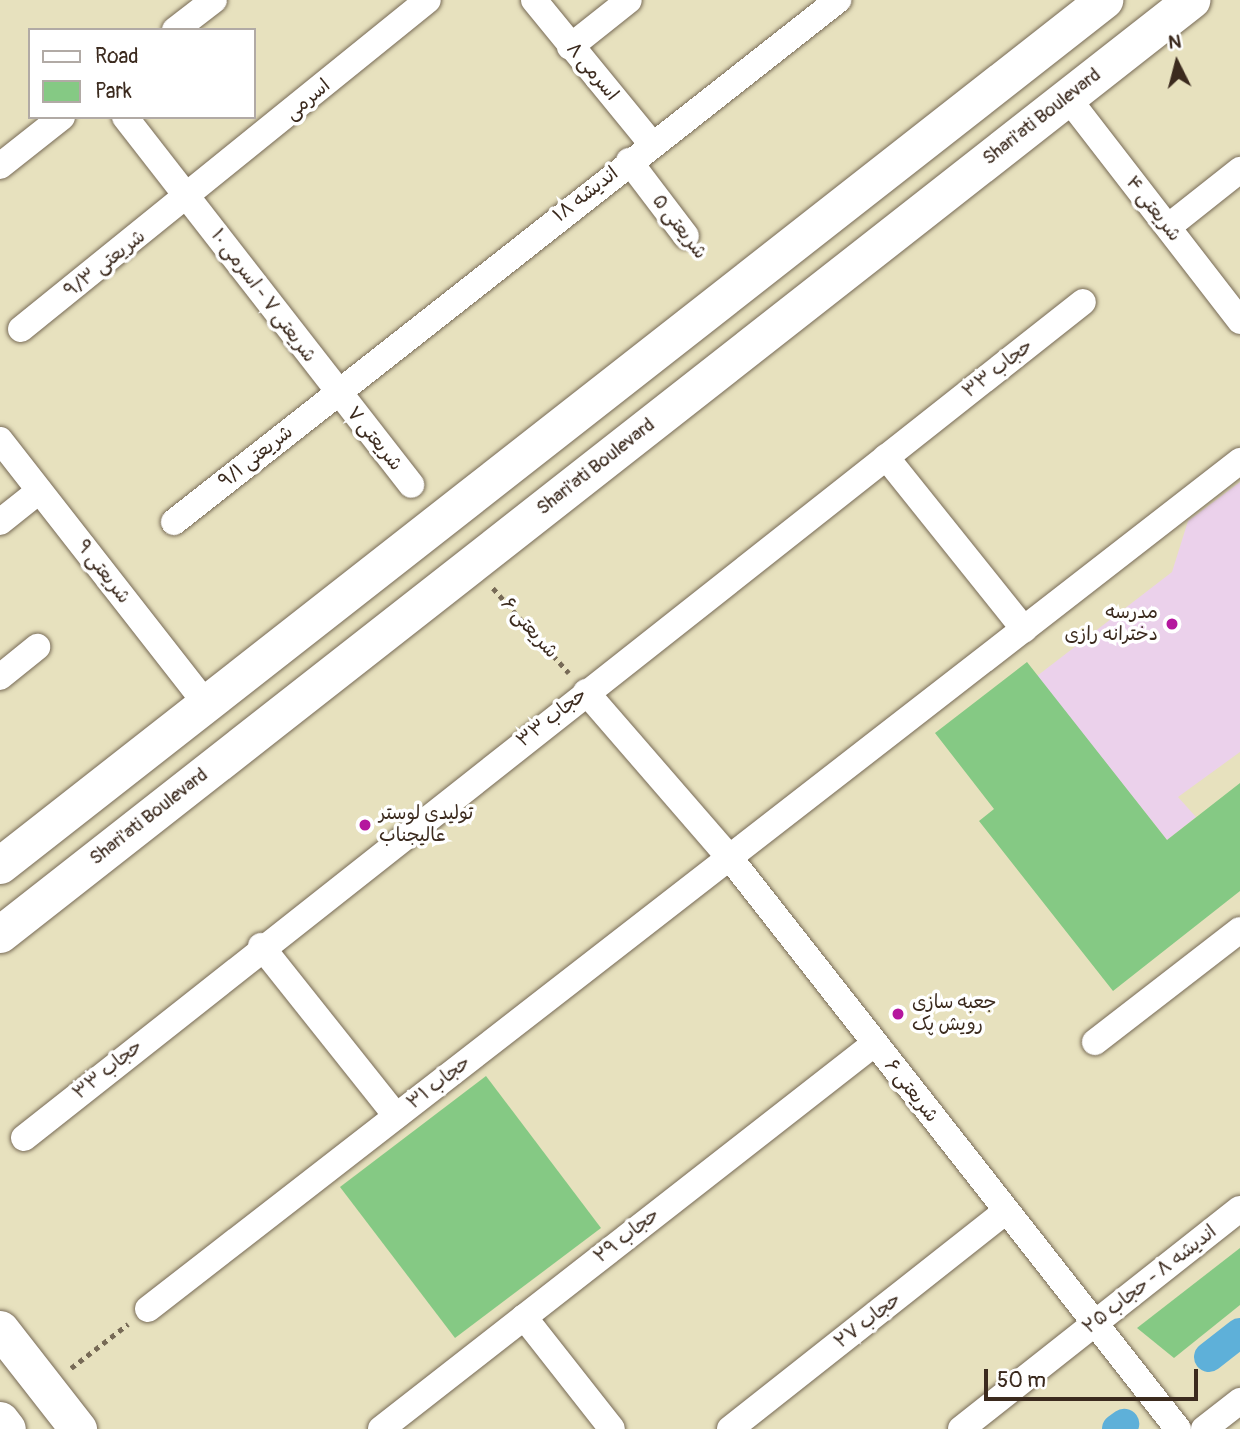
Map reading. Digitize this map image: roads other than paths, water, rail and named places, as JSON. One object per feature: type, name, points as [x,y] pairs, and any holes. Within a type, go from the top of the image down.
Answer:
[{"type":"main road","points":[[0,865],[1104,0]]},
{"type":"main road","name":"Shari'ati Boulevard","points":[[0,934],[1191,0]]},
{"type":"main road","points":[[0,1329],[78,1429]]},
{"type":"main road","points":[[0,1420],[7,1429]]},
{"type":"street","points":[[178,28],[214,0]]},
{"type":"street","name":"اسرمی","points":[[188,199],[428,0]]},
{"type":"street","name":"اسرمی ۸","points":[[534,0],[569,47],[651,143]]},
{"type":"street","points":[[569,47],[629,0]]},
{"type":"street","name":"اندیشه ۱۸","points":[[337,393],[651,143],[838,0]]},
{"type":"street","name":"شریعتی ۴","points":[[1067,97],[1240,321]]},
{"type":"street","points":[[0,166],[59,119]]},
{"type":"street","name":"شریعتی ۷ - اسرمی ۱۰","points":[[127,119],[337,393]]},
{"type":"street","name":"شریعتی ۵","points":[[629,161],[686,236]]},
{"type":"street","points":[[1168,227],[1240,170]]},
{"type":"street","name":"شریعتی ۹/۳","points":[[21,329],[188,199]]},
{"type":"street","name":"حجاب ۳۳","points":[[24,1138],[261,946],[1083,302]]},
{"type":"street","name":"شریعتی ۷","points":[[337,393],[411,485]]},
{"type":"street","name":"شریعتی ۹/۱","points":[[174,522],[337,393]]},
{"type":"street","name":"شریعتی ۹","points":[[0,440],[206,704]]},
{"type":"street","points":[[886,457],[1024,629]]},
{"type":"street","name":"حجاب ۳۱","points":[[148,1309],[1240,461]]},
{"type":"street","points":[[0,522],[39,491]]},
{"type":"street","points":[[0,677],[37,647]]},
{"type":"street","name":"شریعتی ۶","points":[[586,692],[730,858],[1093,1326],[1178,1429]]},
{"type":"street","points":[[1095,1042],[1240,930]]},
{"type":"street","points":[[261,946],[396,1116]]},
{"type":"street","name":"حجاب ۲۹","points":[[382,1429],[874,1044]]},
{"type":"street","name":"اندیشه ۸ - حجاب ۲۵","points":[[961,1429],[1240,1209]]},
{"type":"street","name":"حجاب ۲۷","points":[[730,1429],[1005,1212]]},
{"type":"street","points":[[524,1317],[612,1429]]},
{"type":"street","points":[[1204,1429],[1240,1401]]},
{"type":"waterway","points":[[1209,1357],[1240,1333]]},
{"type":"waterway","points":[[1117,1429],[1124,1424]]},
{"type":"place","name":"مدرسه دخترانه رازی","points":[[1172,624]]},
{"type":"place","name":"تولیدی لوستر عالیجناب","points":[[365,825]]},
{"type":"place","name":"جعبه سازی رویش پک","points":[[898,1014]]}]
